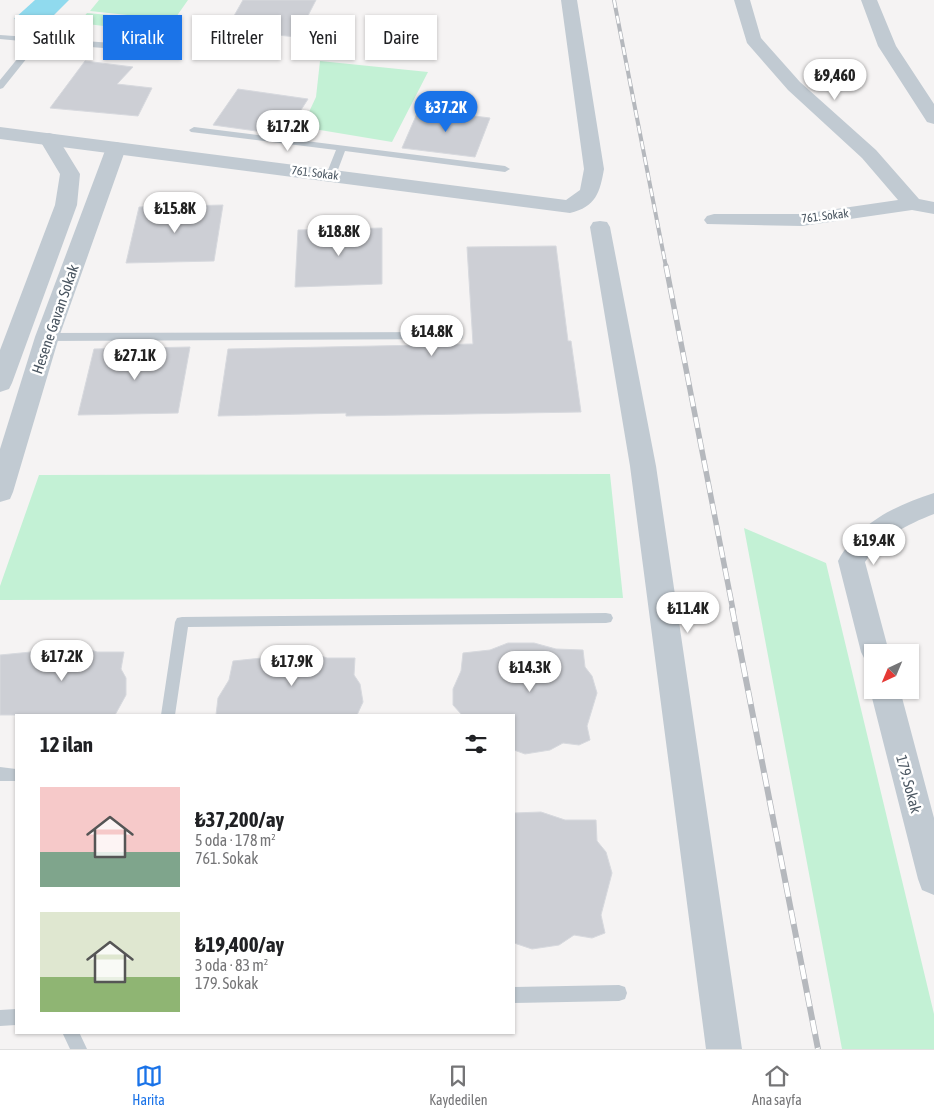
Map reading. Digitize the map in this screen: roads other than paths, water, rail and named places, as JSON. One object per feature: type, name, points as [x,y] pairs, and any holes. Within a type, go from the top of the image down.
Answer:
[{"type":"street","name":"761. Sokak","points":[[0,133],[570,207],[590,192],[594,169],[569,0]]},
{"type":"street","points":[[742,0],[753,39],[794,86],[869,154],[912,204]]},
{"type":"street","points":[[869,0],[887,46],[934,118]]},
{"type":"street","points":[[0,383],[66,205],[70,174],[49,140]]},
{"type":"street","name":"Hesene Gavan Sokak","points":[[0,492],[47,337],[116,148]]},
{"type":"street","name":"761. Sokak","points":[[714,220],[802,220],[912,204],[934,208]]},
{"type":"street","points":[[600,227],[643,466],[724,1049]]},
{"type":"street","points":[[873,644],[851,561],[863,542],[881,525],[934,503]]},
{"type":"street","name":"179. Sokak","points":[[887,699],[934,879]]},
{"type":"lane","points":[[0,37],[15,39]]},
{"type":"lane","points":[[0,86],[21,60]]},
{"type":"lane","points":[[194,130],[504,169]]},
{"type":"lane","points":[[331,175],[342,148]]},
{"type":"lane","points":[[47,337],[458,336]]},
{"type":"lane","points":[[168,714],[182,622],[606,618]]},
{"type":"lane","points":[[0,774],[15,775]]},
{"type":"lane","points":[[515,995],[619,993]]},
{"type":"lane","points":[[0,1018],[15,1017]]},
{"type":"lane","points":[[71,1034],[79,1049]]},
{"type":"water","points":[[35,0],[69,0],[54,15],[18,15]]},
{"type":"railway","points":[[614,0],[666,267]]},
{"type":"railway","points":[[666,266],[733,610]]},
{"type":"railway","points":[[732,608],[818,1049]]}]
